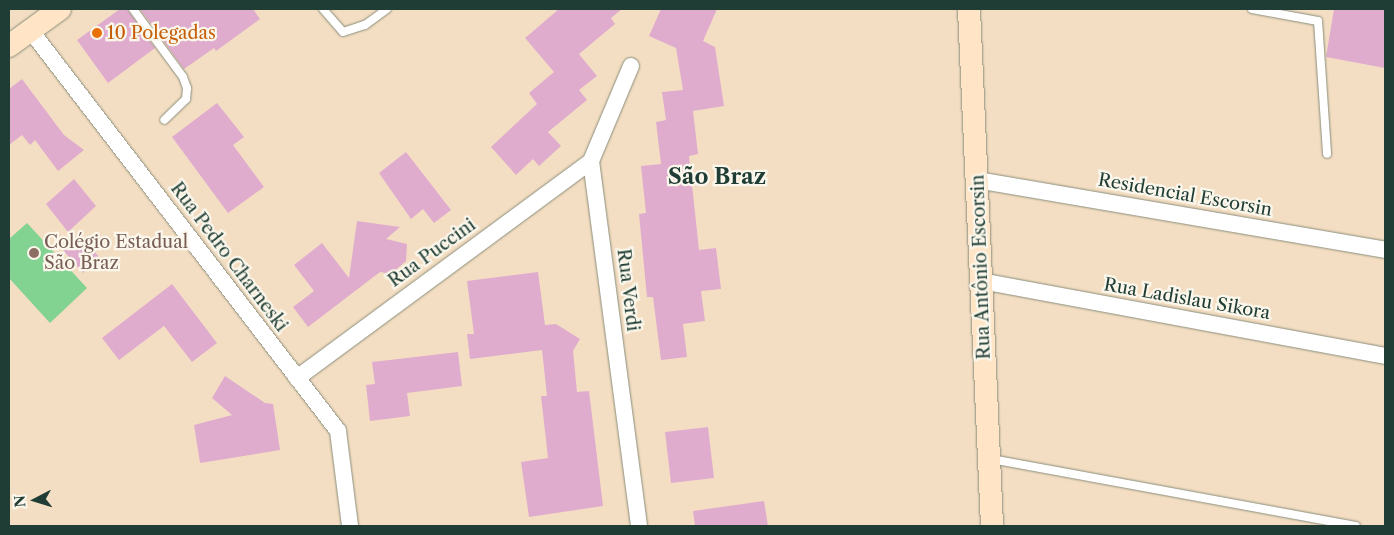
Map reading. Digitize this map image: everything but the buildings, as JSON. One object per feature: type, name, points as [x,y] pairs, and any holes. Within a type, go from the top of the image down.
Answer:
[{"type":"street","points":[[9,46],[60,9]]},
{"type":"street","name":"Rua Antônio Escorsin","points":[[969,9],[992,526]]},
{"type":"street","name":"Rua Pedro Charneski","points":[[31,31],[338,431],[350,526]]},
{"type":"street","points":[[591,161],[631,66]]},
{"type":"street","name":"Rua Puccini","points":[[297,378],[591,161]]},
{"type":"street","name":"Rua Verdi","points":[[591,161],[639,526]]},
{"type":"street","name":"Residencial Escorsin","points":[[977,180],[1385,250]]},
{"type":"street","name":"Rua Ladislau Sikora","points":[[981,281],[1385,356]]},
{"type":"lane","points":[[133,9],[183,77],[187,88],[186,99],[164,120]]},
{"type":"lane","points":[[323,9],[343,32],[365,25],[387,9]]},
{"type":"lane","points":[[1252,9],[1318,21],[1327,154]]},
{"type":"lane","points":[[989,459],[1356,526]]},
{"type":"green space","points":[[27,223],[87,288],[50,323],[9,278],[9,239]]},
{"type":"place","name":"10 Polegadas","points":[[97,33]]},
{"type":"place","name":"Colégio Estadual São Braz","points":[[34,253]]},
{"type":"district","name":"São Braz","points":[[717,177]]}]
